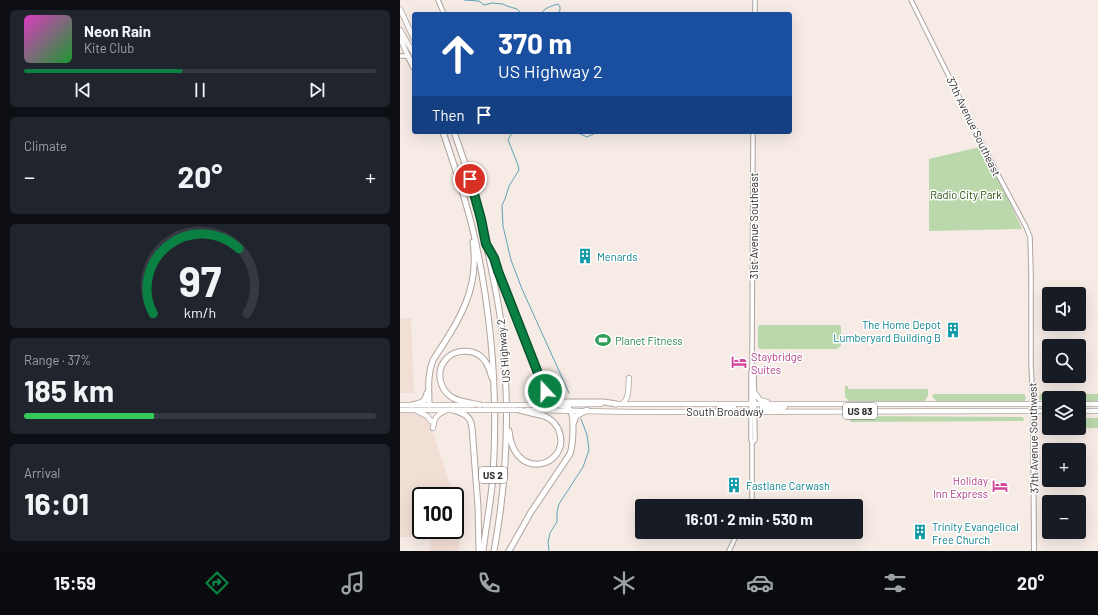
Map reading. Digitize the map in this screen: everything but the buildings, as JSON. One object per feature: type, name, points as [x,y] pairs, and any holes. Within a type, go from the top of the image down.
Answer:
[{"type":"highway","points":[[400,9],[412,36]]},
{"type":"highway","points":[[400,30],[411,55]]},
{"type":"highway","points":[[400,38],[411,55]]},
{"type":"highway","name":"US Highway 2","points":[[444,134],[469,213],[479,257],[489,321],[492,352],[495,397],[492,489],[483,551]]},
{"type":"highway","name":"US Highway 2","points":[[455,134],[462,151],[474,192],[498,301],[503,333],[507,414],[504,482],[494,551]]},
{"type":"highway","points":[[429,407],[429,374],[433,360],[463,311],[472,283],[473,247],[469,213]]},
{"type":"highway","points":[[486,244],[494,258],[508,298],[548,395],[552,399],[560,402],[604,402],[618,404],[625,401],[628,395],[629,378]]},
{"type":"highway","points":[[483,407],[454,398],[447,393],[442,386],[440,378],[441,368],[447,359],[452,355],[464,351],[473,352],[483,358],[490,371],[492,388],[495,397]]},
{"type":"highway","points":[[411,405],[424,401],[429,386]]},
{"type":"highway","points":[[755,393],[763,402],[782,404]]},
{"type":"highway","name":"South Broadway","points":[[519,409],[559,405],[618,404],[753,408],[781,411],[1042,412]]},
{"type":"highway","name":"South Broadway","points":[[400,410],[416,410],[429,407],[483,407],[702,412],[782,404],[1042,404]]},
{"type":"highway","points":[[753,408],[790,407],[810,404]]},
{"type":"highway","points":[[781,411],[839,409],[841,408],[842,404]]},
{"type":"highway","points":[[845,412],[845,409],[847,408],[875,408],[898,404]]},
{"type":"highway","points":[[876,411],[896,408],[926,409],[930,408],[930,404]]},
{"type":"highway","points":[[1086,404],[1098,404]]},
{"type":"highway","name":"South Broadway","points":[[400,405],[447,410],[483,407]]},
{"type":"highway","points":[[509,551],[528,516],[570,454],[572,448],[573,427],[571,410],[559,405]]},
{"type":"highway","points":[[507,414],[511,444],[517,455],[524,462],[531,464],[542,464],[548,462],[554,458],[559,448],[559,430],[548,418],[519,409]]},
{"type":"highway","points":[[416,410],[426,415],[430,421]]},
{"type":"highway","points":[[433,428],[435,418],[440,413],[447,410]]},
{"type":"highway","points":[[453,410],[468,416],[471,423],[478,507],[479,551]]},
{"type":"highway","points":[[573,427],[576,416],[587,410]]},
{"type":"highway","points":[[1086,411],[1098,411]]},
{"type":"main road","name":"37th Avenue Southwest","points":[[1033,404],[1034,551]]},
{"type":"street","points":[[438,0],[443,12]]},
{"type":"street","points":[[754,12],[755,0]]},
{"type":"street","name":"37th Avenue Southeast","points":[[911,0],[996,171],[1029,233],[1031,243],[1031,325]]},
{"type":"street","points":[[400,56],[411,55]]},
{"type":"street","name":"31st Avenue Southeast","points":[[752,369],[753,134]]},
{"type":"street","name":"37th Avenue Southwest","points":[[1031,325],[1033,404]]},
{"type":"street","points":[[752,369],[754,371],[755,393],[751,440],[752,499]]},
{"type":"street","points":[[752,369],[753,408]]},
{"type":"street","points":[[728,551],[734,539]]},
{"type":"shaded area","points":[[411,318],[414,393],[400,393],[400,319]]},
{"type":"shaded area","points":[[400,412],[413,412],[426,418],[431,427],[451,487],[412,487],[412,537],[400,537]]},
{"type":"shaded area","points":[[430,539],[460,539],[458,551],[430,551]]},
{"type":"green space","name":"Radio City Park","points":[[984,146],[1022,229],[929,231],[929,159]]},
{"type":"green space","points":[[759,325],[840,325],[841,346],[837,349],[760,349],[758,347]]},
{"type":"green space","points":[[845,386],[848,386],[848,389],[928,389],[928,396],[924,402],[850,402],[845,397]]},
{"type":"green space","points":[[934,394],[1024,394],[1026,397],[1025,401],[936,401],[932,396]]},
{"type":"green space","points":[[1040,394],[1042,394],[1042,400],[1040,400]]},
{"type":"green space","points":[[1086,394],[1098,394],[1098,401],[1086,401]]},
{"type":"green space","points":[[851,416],[1023,417],[1024,421],[850,422]]},
{"type":"green space","points":[[1086,418],[1098,418],[1098,428],[1086,428]]},
{"type":"waterway","points":[[464,0],[479,1],[484,5],[492,3],[503,4],[517,9],[520,12]]},
{"type":"waterway","points":[[542,12],[550,6],[558,4],[560,7],[559,12]]},
{"type":"waterway","points":[[512,134],[508,140],[519,170],[509,186],[502,205],[503,226],[511,260],[522,289],[569,393]]},
{"type":"waterway","points":[[580,134],[587,137],[594,134]]},
{"type":"waterway","points":[[549,551],[548,542],[550,533],[557,522],[559,504],[583,467],[589,450],[587,435],[581,419]]},
{"type":"place","name":"Menards","points":[[585,256]]},
{"type":"place","name":"The Home Depot Lumberyard Building B","points":[[953,330]]},
{"type":"place","name":"Planet Fitness","points":[[603,340]]},
{"type":"place","name":"Staybridge Suites","points":[[739,362]]},
{"type":"place","name":"Fastlane Carwash","points":[[734,485]]},
{"type":"place","name":"Holiday Inn Express","points":[[1000,486]]},
{"type":"place","name":"Trinity Evangelical Free Church","points":[[920,532]]},
{"type":"route","points":[[470,179],[486,244],[494,258],[545,391]]}]
